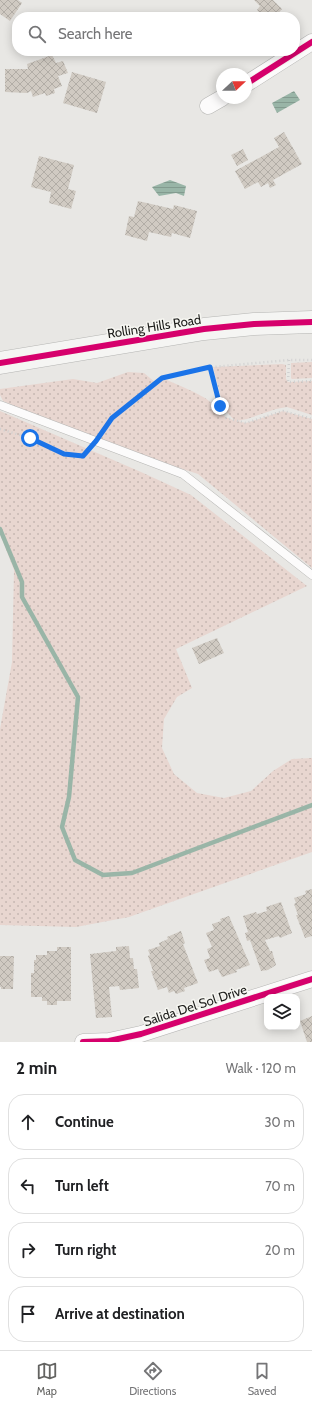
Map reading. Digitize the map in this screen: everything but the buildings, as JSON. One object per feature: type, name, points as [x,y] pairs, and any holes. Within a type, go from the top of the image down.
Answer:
[{"type":"street","points":[[300,50],[312,42]]},
{"type":"street","points":[[252,80],[290,56]]},
{"type":"street","points":[[208,106],[216,101]]},
{"type":"street","name":"Rolling Hills Road","points":[[0,363],[204,329],[254,324],[312,322]]},
{"type":"street","name":"Salida Del Sol Drive","points":[[83,1042],[109,1041],[141,1034],[312,979]]},
{"type":"lane","points":[[0,405],[182,474],[312,575]]},
{"type":"path","points":[[289,360],[288,382],[312,381]]},
{"type":"path","points":[[0,429],[30,438],[64,454],[83,456],[96,441],[112,418],[162,378],[210,367],[289,360],[312,360]]},
{"type":"path","points":[[210,367],[220,406],[226,418],[246,423],[283,411],[312,419]]},
{"type":"shaded area","points":[[294,91],[300,100],[277,113],[272,103]]},
{"type":"shaded area","points":[[170,180],[186,186],[184,196],[176,193],[159,196],[152,187]]},
{"type":"shaded area","points":[[312,362],[312,378],[291,378],[291,363]]},
{"type":"shaded area","points":[[286,365],[286,379],[288,382],[312,381],[312,415],[287,407],[237,421],[246,423],[283,411],[312,419],[312,568],[198,474],[96,441],[3,401],[0,395],[0,389],[73,379],[97,383],[128,372],[144,373],[156,383],[162,378],[200,395],[209,401],[224,416],[234,420],[224,409],[213,367]]},
{"type":"shaded area","points":[[0,411],[191,495],[307,586],[176,649],[192,688],[177,697],[164,719],[162,748],[174,774],[197,793],[224,798],[251,791],[273,771],[292,759],[312,758],[312,852],[129,917],[76,927],[0,925],[0,729],[12,662],[14,570],[0,534]]},
{"type":"waterway","points":[[0,529],[22,582],[22,597],[78,697],[69,797],[62,827],[75,860],[103,875],[132,873],[312,805]]},
{"type":"cycle path","points":[[300,50],[312,42]]},
{"type":"cycle path","points":[[252,80],[290,56]]},
{"type":"cycle path","points":[[0,363],[204,329],[254,324],[312,322]]},
{"type":"cycle path","points":[[83,1042],[109,1041],[141,1034],[312,979]]},
{"type":"route","points":[[30,438],[64,454],[83,456],[96,441],[112,418],[162,378],[210,367],[220,406]]}]
